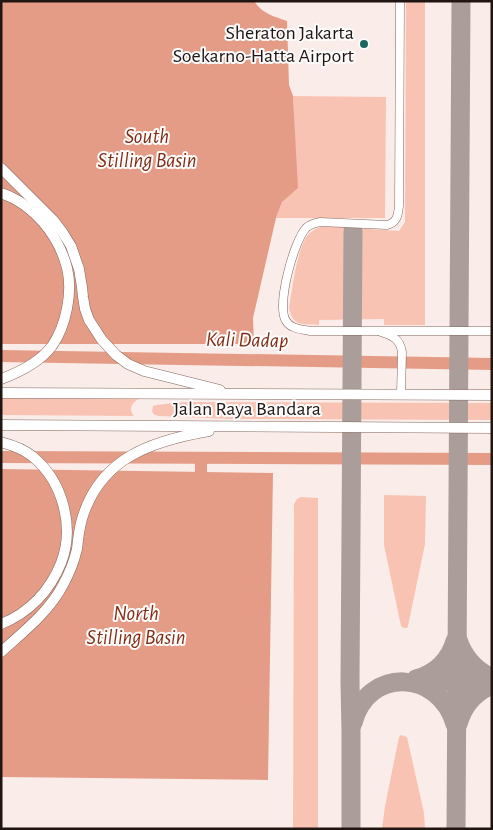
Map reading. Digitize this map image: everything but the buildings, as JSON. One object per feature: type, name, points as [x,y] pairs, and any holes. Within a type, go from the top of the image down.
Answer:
[{"type":"main road","points":[[1,168],[54,221],[71,246],[79,269],[82,297],[89,320],[116,355],[128,364],[144,371],[236,394]]},
{"type":"main road","points":[[1,193],[22,204],[42,222],[51,234],[67,268],[69,291],[65,316],[58,336],[52,346],[34,363],[1,379]]},
{"type":"main road","name":"Jalan Raya Bandara","points":[[1,393],[492,395]]},
{"type":"main road","name":"Jalan Raya Bandara","points":[[1,425],[492,428]]},
{"type":"main road","points":[[1,652],[52,603],[63,586],[74,562],[81,521],[92,493],[123,459],[144,448],[173,438],[237,427]]},
{"type":"main road","points":[[1,624],[25,612],[40,598],[62,562],[67,534],[65,510],[61,495],[47,470],[31,455],[6,443]]},
{"type":"street","points":[[400,1],[399,206],[397,218],[393,223],[387,225],[320,222],[310,225],[303,232],[288,270],[284,302],[285,318],[288,323],[296,328],[310,330],[492,331]]},
{"type":"street","points":[[374,331],[390,336],[401,346],[401,394]]},
{"type":"shaded area","points":[[406,1],[425,1],[425,325],[384,325],[384,319],[319,320],[319,325],[300,323],[293,319],[289,308],[298,259],[304,241],[310,233],[326,226],[399,231],[405,222]]},
{"type":"shaded area","points":[[293,96],[386,97],[385,218],[276,218],[282,202],[297,188]]},
{"type":"shaded area","points":[[1,398],[139,399],[132,406],[131,411],[134,416],[1,415]]},
{"type":"shaded area","points":[[186,402],[492,403],[492,420],[232,419],[159,416],[152,412],[153,406],[156,405]]},
{"type":"shaded area","points":[[384,495],[426,496],[425,544],[407,628],[401,626],[384,545]]},
{"type":"shaded area","points":[[301,497],[318,498],[318,829],[293,829],[294,504]]},
{"type":"shaded area","points":[[401,735],[407,737],[424,813],[425,829],[382,829],[385,806],[399,737]]},
{"type":"water","name":"South Stilling Basin","points":[[1,1],[254,1],[265,12],[287,21],[289,85],[293,96],[298,188],[282,202],[276,218],[253,318],[254,344],[1,344]]},
{"type":"water","name":"North Stilling Basin","points":[[1,469],[273,473],[268,780],[1,777]]},
{"type":"waterway","name":"Kali Dadap","points":[[1,356],[492,364]]},
{"type":"waterway","name":"Kali Dadap","points":[[1,457],[492,459]]},
{"type":"waterway","name":"Kali Dadap","points":[[201,458],[201,472]]},
{"type":"taxiway","points":[[456,829],[461,1]]},
{"type":"taxiway","points":[[351,829],[353,231]]},
{"type":"taxiway","points":[[458,640],[463,652],[471,663],[492,678]]},
{"type":"taxiway","points":[[416,679],[429,674],[441,665],[453,648],[455,641]]},
{"type":"taxiway","points":[[416,681],[492,682]]},
{"type":"taxiway","points":[[353,723],[361,705],[373,692],[387,684],[403,682],[419,685],[434,693],[447,706],[455,724]]},
{"type":"taxiway","points":[[458,724],[470,700],[492,685]]},
{"type":"place","name":"Sheraton Jakarta Soekarno-Hatta Airport","points":[[364,44]]}]
